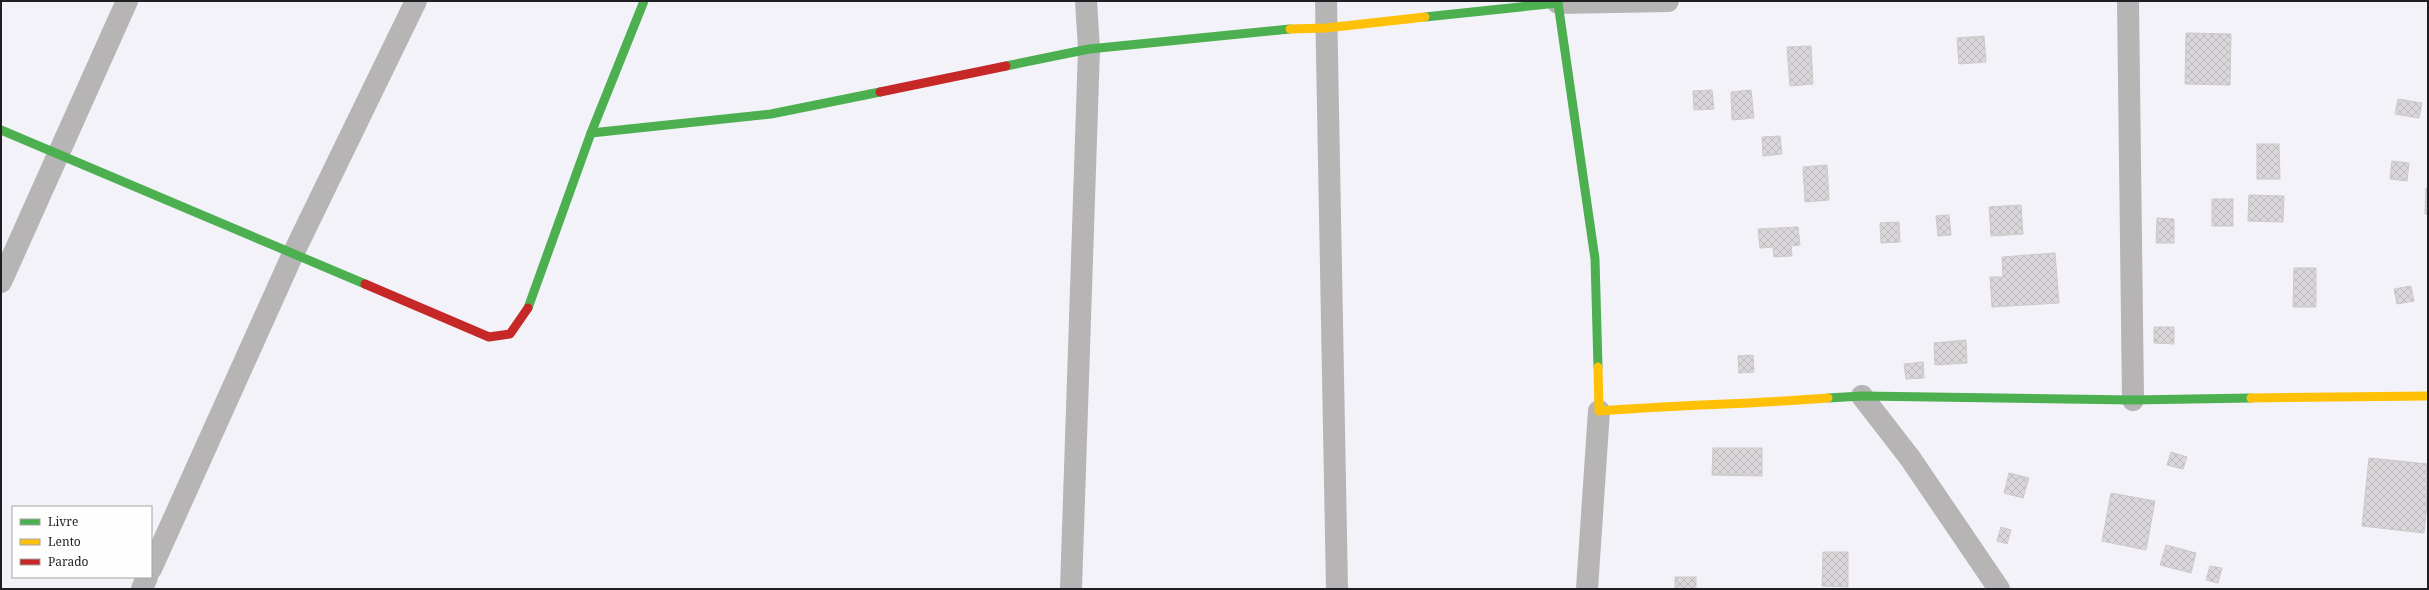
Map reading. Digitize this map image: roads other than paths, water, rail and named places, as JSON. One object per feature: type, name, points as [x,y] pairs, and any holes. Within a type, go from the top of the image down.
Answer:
[{"type":"street","points":[[1,282],[127,1]]},
{"type":"street","points":[[152,567],[293,254],[416,1]]},
{"type":"street","points":[[1,130],[489,337],[510,334],[526,314],[591,132],[644,1]]},
{"type":"street","points":[[1071,589],[1089,49],[1086,1]]},
{"type":"street","points":[[1326,1],[1337,589]]},
{"type":"street","points":[[591,132],[771,114],[1089,49],[1304,28],[1326,28],[1558,2],[1668,1]]},
{"type":"street","points":[[2128,1],[2133,400]]},
{"type":"street","points":[[1558,2],[1595,259],[1599,411],[1587,589]]},
{"type":"street","points":[[1599,411],[1667,406],[1722,406],[1862,396],[2133,400],[2428,396]]},
{"type":"street","points":[[1862,396],[1910,458],[2000,589]]},
{"type":"street","points":[[142,589],[148,578]]}]
